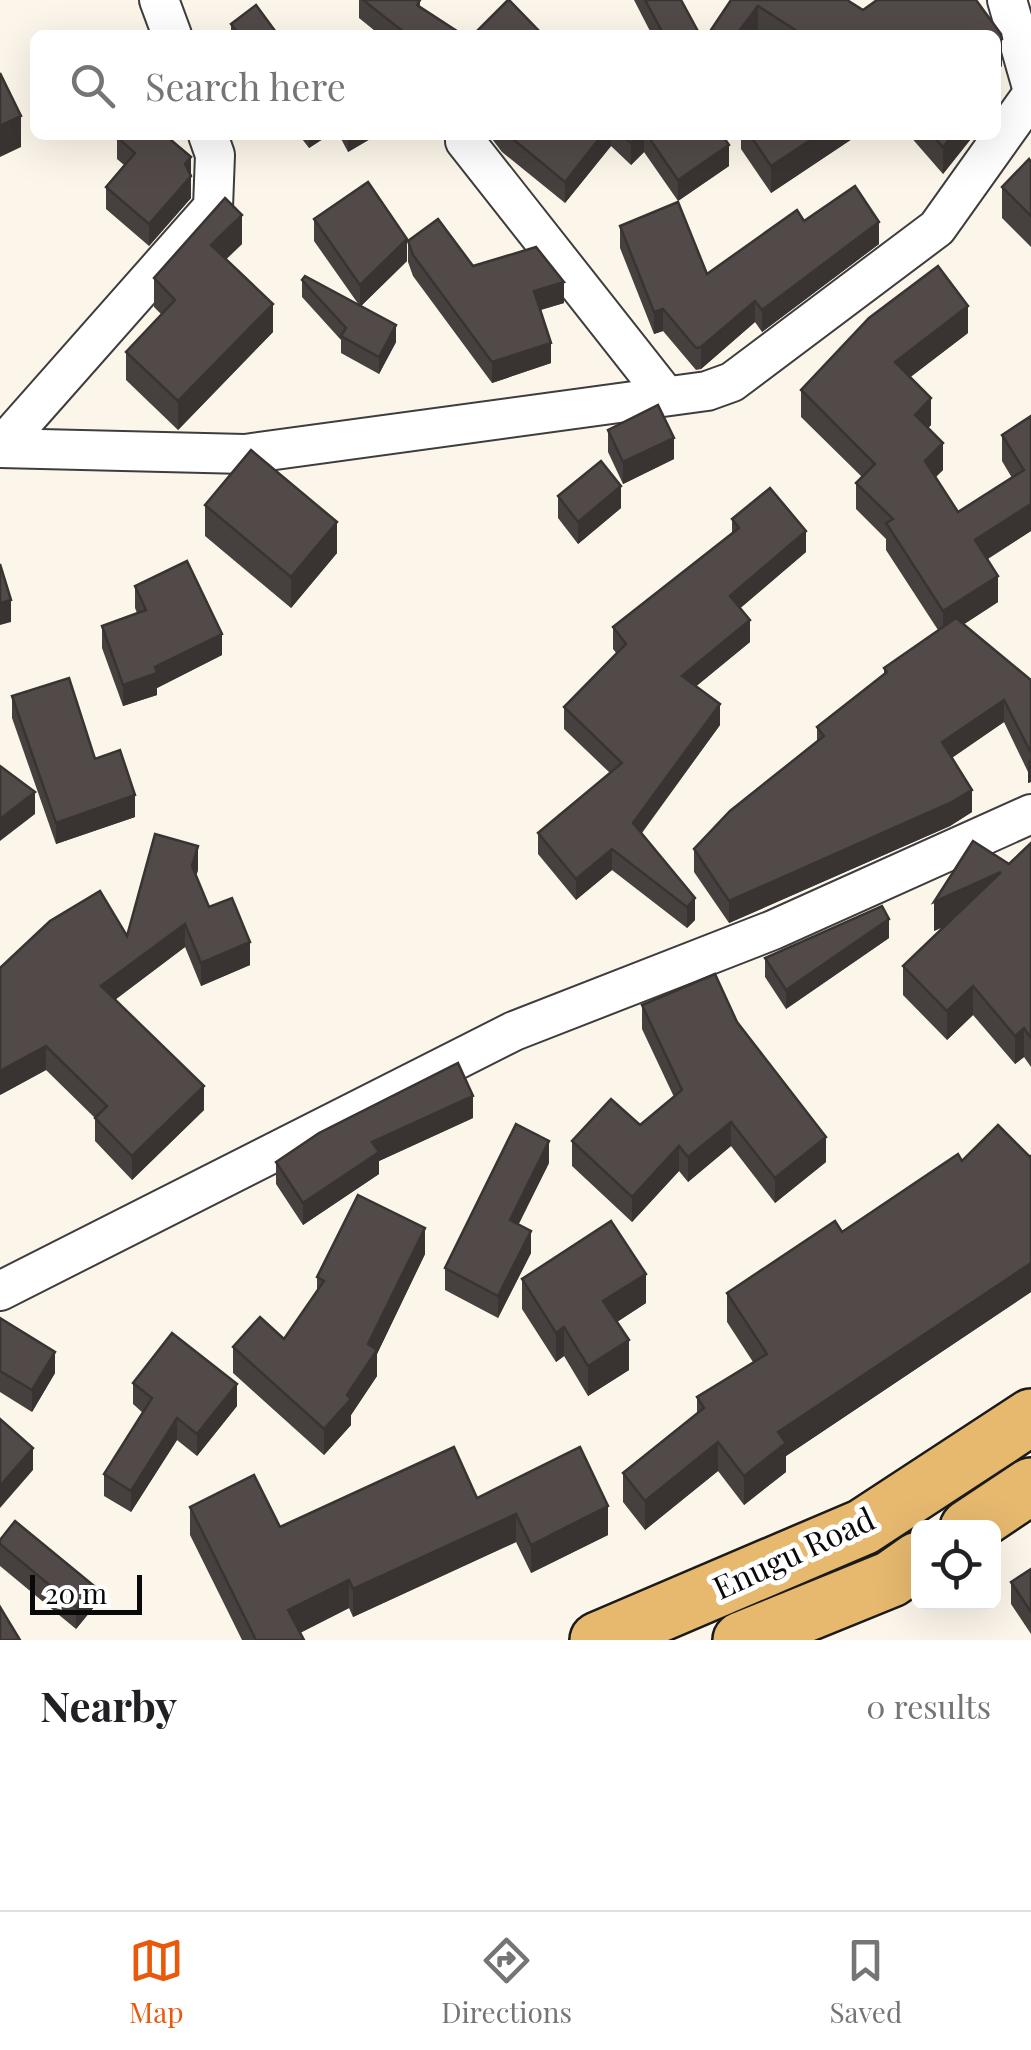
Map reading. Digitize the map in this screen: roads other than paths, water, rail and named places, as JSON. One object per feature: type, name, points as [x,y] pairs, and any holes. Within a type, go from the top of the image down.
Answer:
[{"type":"main road","name":"Enugu Road","points":[[598,1640],[863,1527],[1031,1416]]},
{"type":"main road","points":[[980,1520],[1031,1486]]},
{"type":"main road","points":[[740,1640],[891,1579],[911,1565]]},
{"type":"street","points":[[159,0],[170,30]]},
{"type":"street","points":[[1007,0],[1031,84]]},
{"type":"street","points":[[1001,138],[1031,96]]},
{"type":"street","points":[[210,140],[215,154],[213,207],[0,448],[245,454],[666,396],[732,382],[937,228],[1000,140]]},
{"type":"street","points":[[465,142],[666,396]]},
{"type":"street","points":[[0,1291],[514,1031],[773,930],[1031,814]]}]
